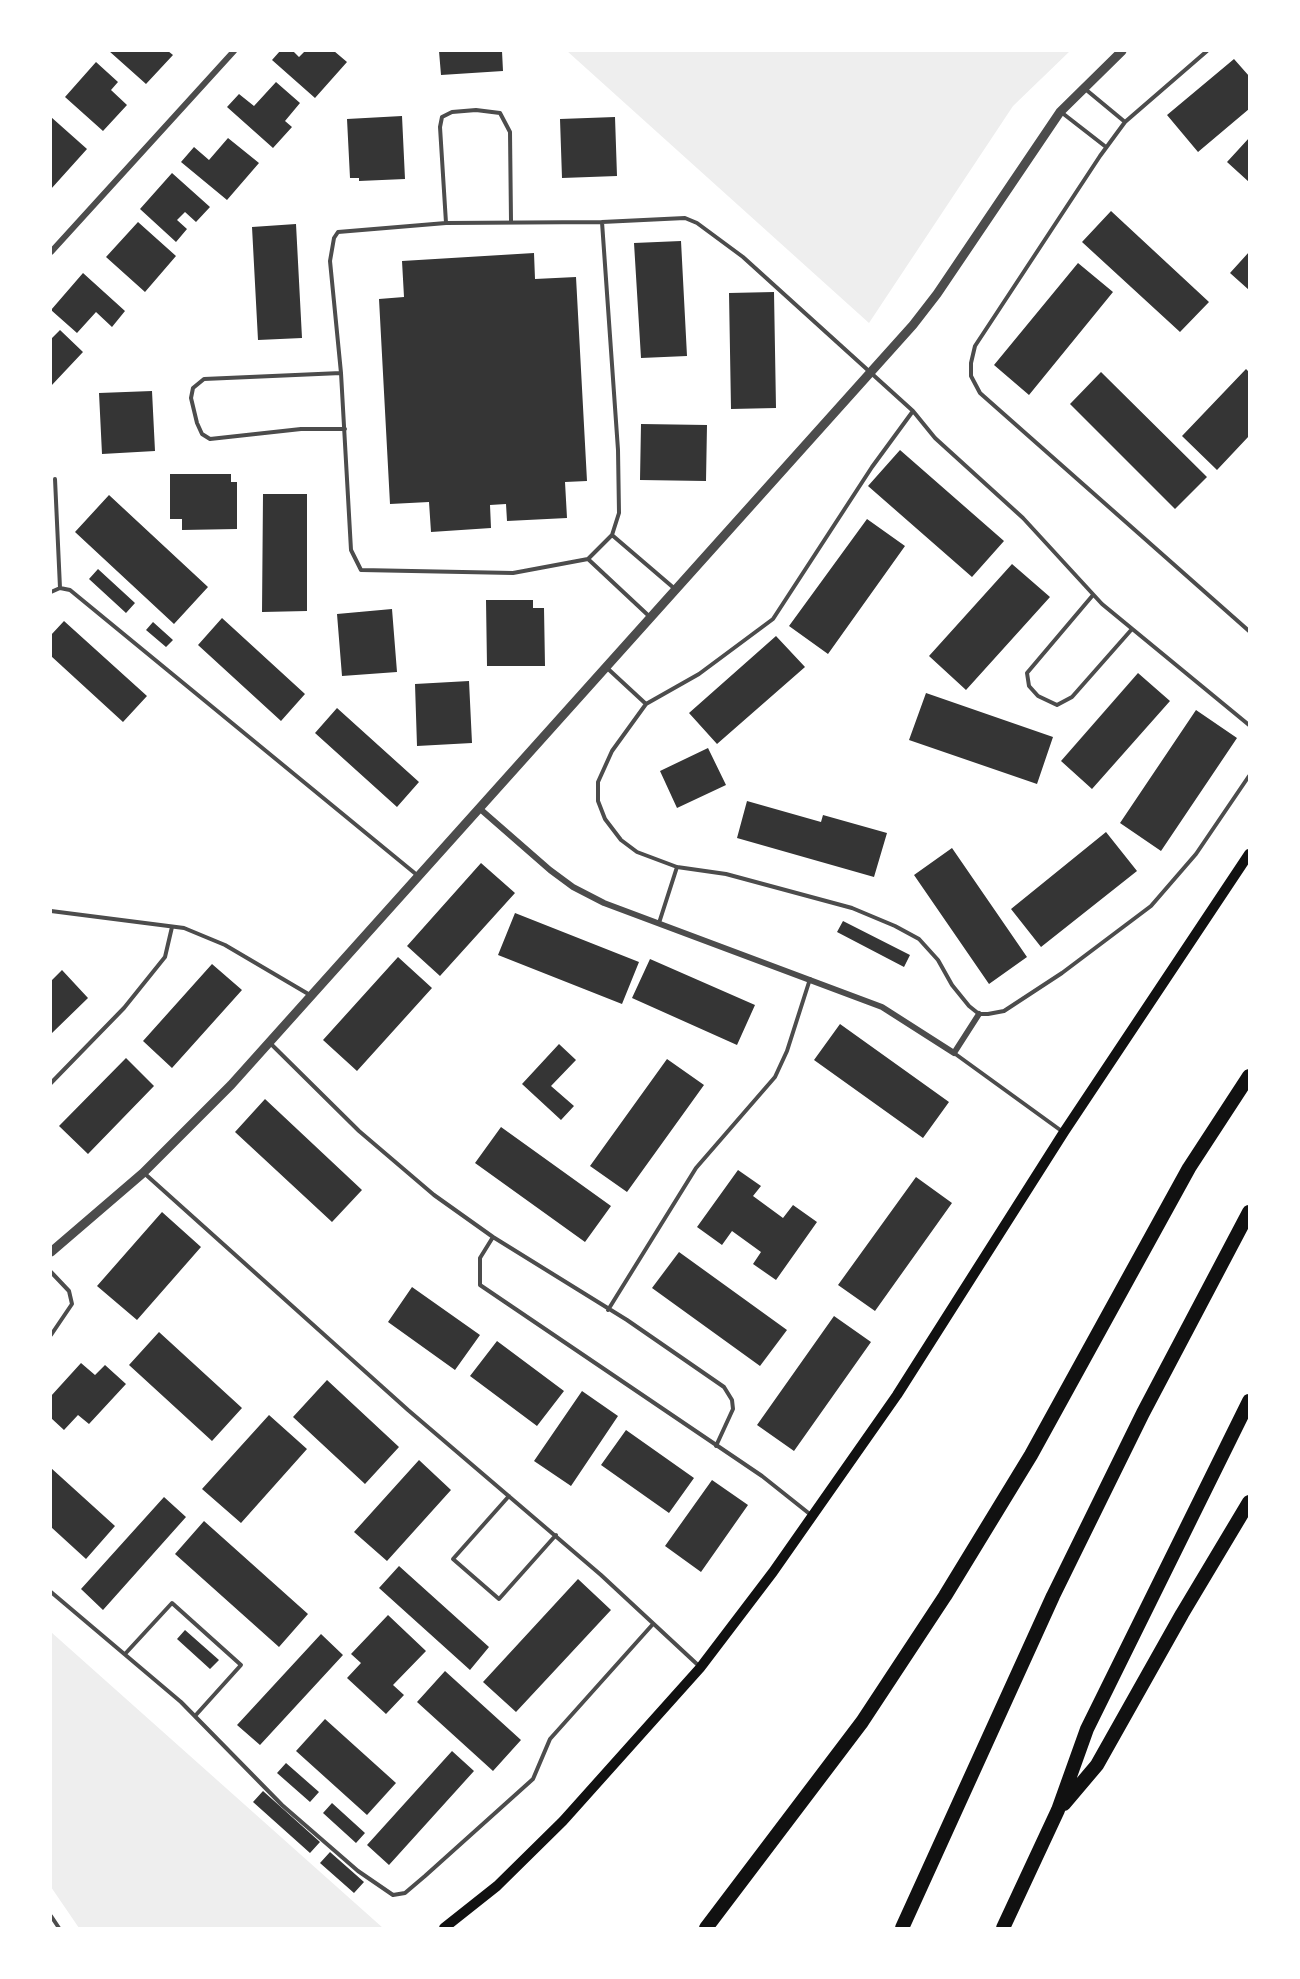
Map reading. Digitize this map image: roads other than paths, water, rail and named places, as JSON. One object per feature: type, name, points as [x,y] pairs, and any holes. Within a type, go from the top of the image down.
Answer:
[{"type":"highway","points":[[706,1928],[862,1722],[945,1596],[1031,1455],[1189,1168],[1249,1076]]},
{"type":"highway","points":[[902,1928],[1053,1596],[1143,1413],[1249,1212]]},
{"type":"highway","points":[[1003,1928],[1058,1810],[1087,1729],[1249,1401]]},
{"type":"highway","points":[[1058,1810],[1097,1766],[1182,1614],[1249,1502]]},
{"type":"main road","points":[[444,1928],[496,1886],[563,1821],[700,1668],[773,1572],[897,1395],[1064,1132],[1249,854]]},
{"type":"street","points":[[51,252],[234,51]]},
{"type":"street","points":[[51,1252],[143,1173],[269,1042],[869,373],[937,294],[1060,112],[1122,51]]},
{"type":"street","points":[[479,808],[573,887],[604,903],[882,1007],[954,1053],[979,1014]]},
{"type":"lane","points":[[1208,51],[1125,122],[1106,147],[975,346],[970,363],[971,376],[980,393],[1249,631]]},
{"type":"lane","points":[[1083,87],[1125,122]]},
{"type":"lane","points":[[446,223],[440,127],[442,117],[452,112],[476,110],[500,113],[510,132],[511,221]]},
{"type":"lane","points":[[1060,112],[1106,147]]},
{"type":"lane","points":[[602,222],[618,450],[619,513],[612,535],[588,559],[513,573],[361,570],[351,550],[341,373],[330,261],[338,232],[446,223],[602,222],[685,218],[697,223],[736,251],[913,411],[935,438],[1023,518],[1093,595],[1249,725]]},
{"type":"lane","points":[[341,373],[204,379],[193,388],[191,398],[202,434],[210,439],[301,429],[345,429]]},
{"type":"lane","points":[[913,411],[872,467],[773,619],[699,674],[646,704],[612,751],[598,782],[598,801],[605,819],[621,840],[637,852],[678,867],[726,874],[852,908],[895,926],[919,939],[938,960],[952,985],[979,1014],[1004,1011],[1062,973],[1151,906],[1202,846],[1249,776]]},
{"type":"lane","points":[[55,479],[60,588]]},
{"type":"lane","points":[[612,535],[675,589]]},
{"type":"lane","points":[[588,559],[650,617]]},
{"type":"lane","points":[[51,592],[60,588],[70,590],[418,876]]},
{"type":"lane","points":[[1093,595],[1027,673],[1029,686],[1038,696],[1057,705],[1072,697],[1132,629]]},
{"type":"lane","points":[[606,667],[646,704]]},
{"type":"lane","points":[[658,923],[678,867]]},
{"type":"lane","points":[[51,911],[184,928],[225,945],[311,995]]},
{"type":"lane","points":[[51,1083],[124,1008],[165,957],[172,927]]},
{"type":"lane","points":[[608,1310],[696,1168],[776,1077],[787,1051],[810,979]]},
{"type":"lane","points":[[269,1042],[383,1153],[434,1195],[493,1237],[723,1387],[732,1400],[733,1409],[716,1446]]},
{"type":"lane","points":[[954,1053],[1064,1132]]},
{"type":"lane","points":[[143,1173],[408,1410],[556,1536],[700,1668]]},
{"type":"lane","points":[[493,1237],[480,1258],[478,1273],[480,1285],[762,1476],[811,1515]]},
{"type":"lane","points":[[51,1272],[69,1291],[72,1304],[51,1335]]},
{"type":"lane","points":[[509,1496],[453,1559],[499,1599],[556,1536]]},
{"type":"lane","points":[[51,1593],[195,1716],[282,1805],[357,1871],[393,1895],[405,1893],[533,1779],[550,1739],[653,1624]]},
{"type":"lane","points":[[125,1654],[172,1603],[241,1665],[195,1716]]},
{"type":"lane","points":[[51,1916],[59,1928]]}]
